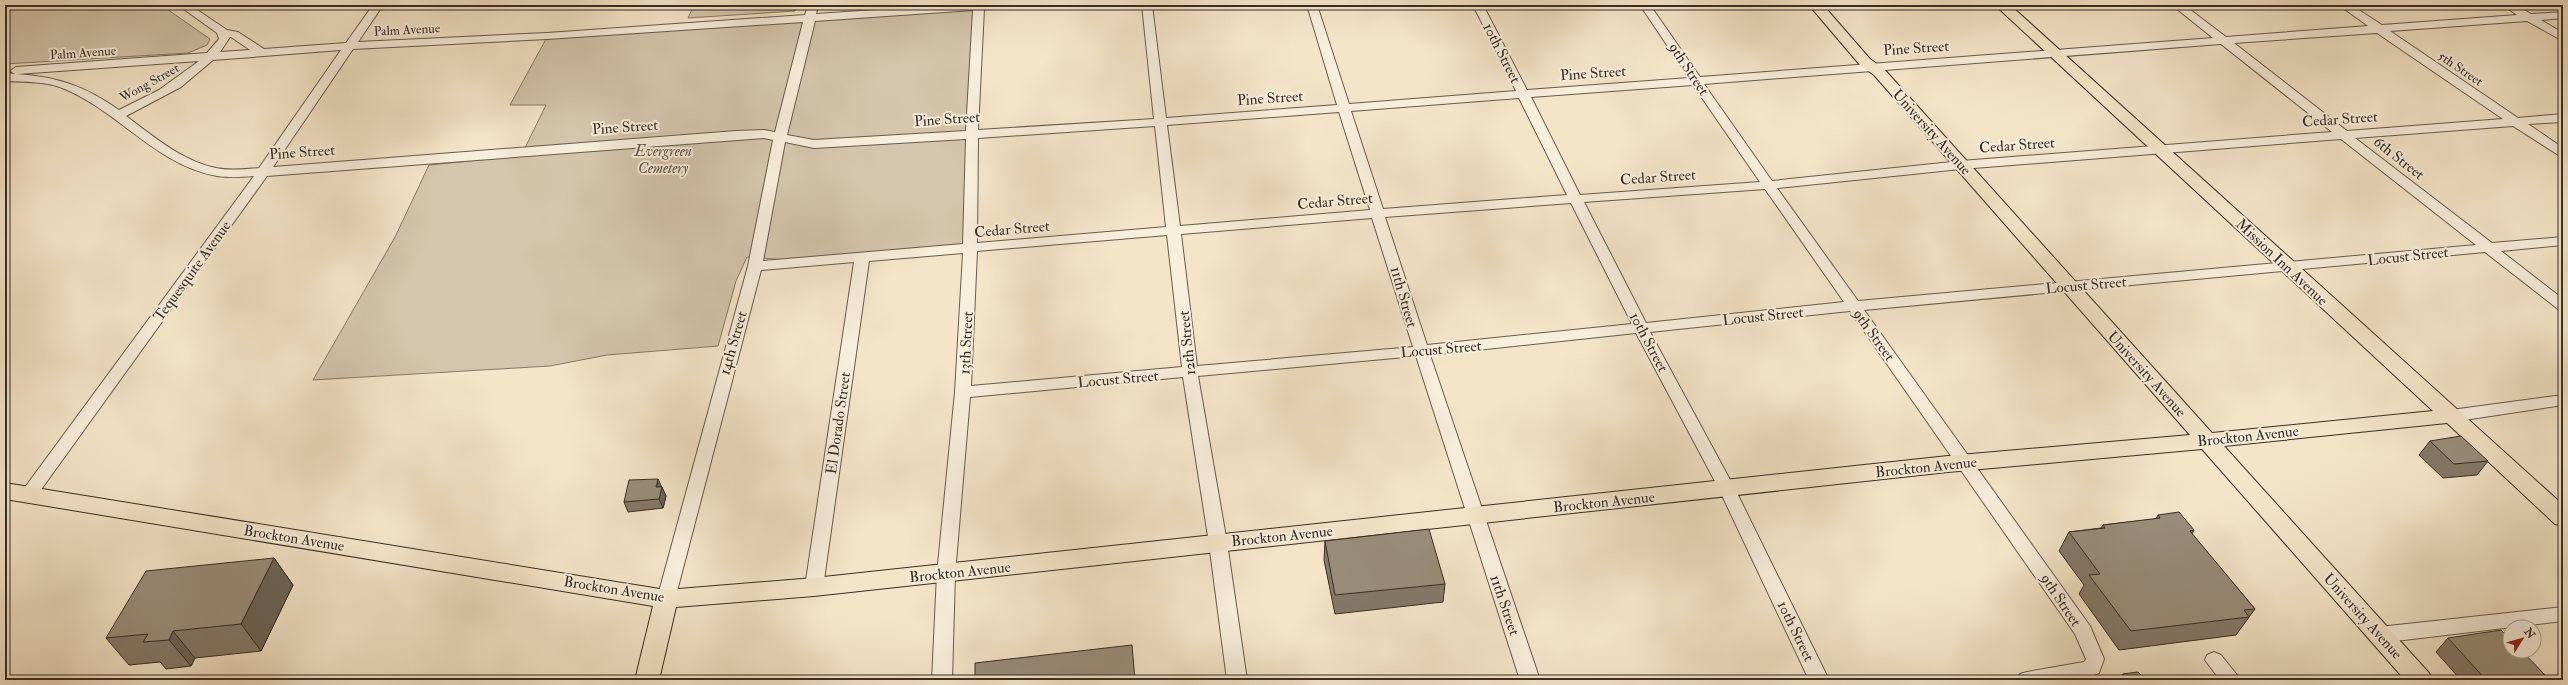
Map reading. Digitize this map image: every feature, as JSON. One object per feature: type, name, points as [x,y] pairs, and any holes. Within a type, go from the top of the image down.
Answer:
[{"type":"main road","name":"University Avenue","points":[[1816,5],[1865,62],[1875,68],[2420,680]]},
{"type":"main road","name":"University Avenue","points":[[1826,5],[1877,61],[1875,68]]},
{"type":"main road","name":"Mission Inn Avenue","points":[[2002,5],[2563,518]]},
{"type":"main road","name":"Brockton Avenue","points":[[5,491],[666,599],[814,587],[946,574],[1966,462],[2206,441],[2451,416]]},
{"type":"main road","name":"14th Street","points":[[647,680],[666,599]]},
{"type":"street","points":[[183,5],[224,33],[234,34],[262,53]]},
{"type":"street","name":"Tequesquite Avenue","points":[[29,494],[263,172],[378,5]]},
{"type":"street","name":"14th Street","points":[[666,599],[755,266],[780,138],[813,5]]},
{"type":"street","name":"Palm Avenue","points":[[5,72],[351,46],[547,36],[997,5]]},
{"type":"street","name":"12th Street","points":[[1147,5],[1175,231],[1190,372],[1218,543],[1237,680]]},
{"type":"street","name":"11th Street","points":[[1312,5],[1379,213],[1420,351],[1530,680]]},
{"type":"street","name":"10th Street","points":[[1478,5],[1642,330],[1727,489],[1819,680]]},
{"type":"street","name":"9th Street","points":[[1645,5],[1768,185],[1966,462],[2082,631],[2095,659],[2092,667],[2083,672],[2027,680]]},
{"type":"street","name":"6th Street","points":[[2177,5],[2224,40],[2343,135],[2563,306]]},
{"type":"street","name":"5th Street","points":[[2344,5],[2563,154]]},
{"type":"street","points":[[2508,5],[2563,38]]},
{"type":"street","name":"13th Street","points":[[942,680],[946,574],[964,392],[970,249],[972,133],[979,6]]},
{"type":"street","name":"Pine Street","points":[[5,77],[56,82],[96,99],[176,157],[193,165],[214,171],[263,172],[736,135],[764,134],[814,144],[1161,122],[2563,15]]},
{"type":"street","points":[[211,57],[225,39],[224,33]]},
{"type":"street","name":"Wong Street","points":[[118,115],[180,84],[211,57]]},
{"type":"street","name":"Cedar Street","points":[[755,266],[970,249],[1379,213],[1768,185],[1961,165],[2563,118]]},
{"type":"street","points":[[775,163],[792,152],[814,144]]},
{"type":"street","name":"Locust Street","points":[[964,392],[1420,351],[1642,330],[1854,306],[2563,241]]},
{"type":"street","name":"El Dorado Street","points":[[814,587],[862,258]]},
{"type":"street","name":"Brockton Avenue","points":[[2451,416],[2563,400]]},
{"type":"street","points":[[2379,635],[2563,614]]},
{"type":"street","points":[[2214,660],[2232,680]]},
{"type":"green space","points":[[5,5],[161,5],[210,39],[207,45],[188,53],[5,64]]},
{"type":"green space","points":[[694,5],[796,5],[795,11],[688,18]]},
{"type":"green space","name":"Evergreen Cemetery","points":[[983,6],[971,248],[788,260],[747,257],[736,281],[718,346],[607,355],[550,366],[313,380],[395,237],[429,165],[521,156],[546,105],[510,105],[546,39]]},
{"type":"building","points":[[2461,436],[2488,461],[2454,464],[2430,441]]},
{"type":"building","points":[[658,479],[656,487],[662,487],[659,499],[624,502],[629,480]]},
{"type":"building","points":[[2179,512],[2194,530],[2190,531],[2255,609],[2244,610],[2249,617],[2131,631],[2089,575],[2100,574],[2069,532],[2105,528],[2103,525],[2160,518],[2158,515]]},
{"type":"building","points":[[1429,529],[1445,584],[1335,595],[1325,541]]},
{"type":"building","points":[[274,558],[241,624],[173,631],[169,640],[143,642],[148,634],[106,638],[146,571]]},
{"type":"building","points":[[2501,630],[2502,659],[2530,659],[2545,675],[2509,680],[2486,680],[2448,638]]},
{"type":"building","points":[[1132,645],[1135,680],[975,680],[975,663]]},
{"type":"building","points":[[2138,672],[2146,680],[2127,680],[2123,674]]}]
